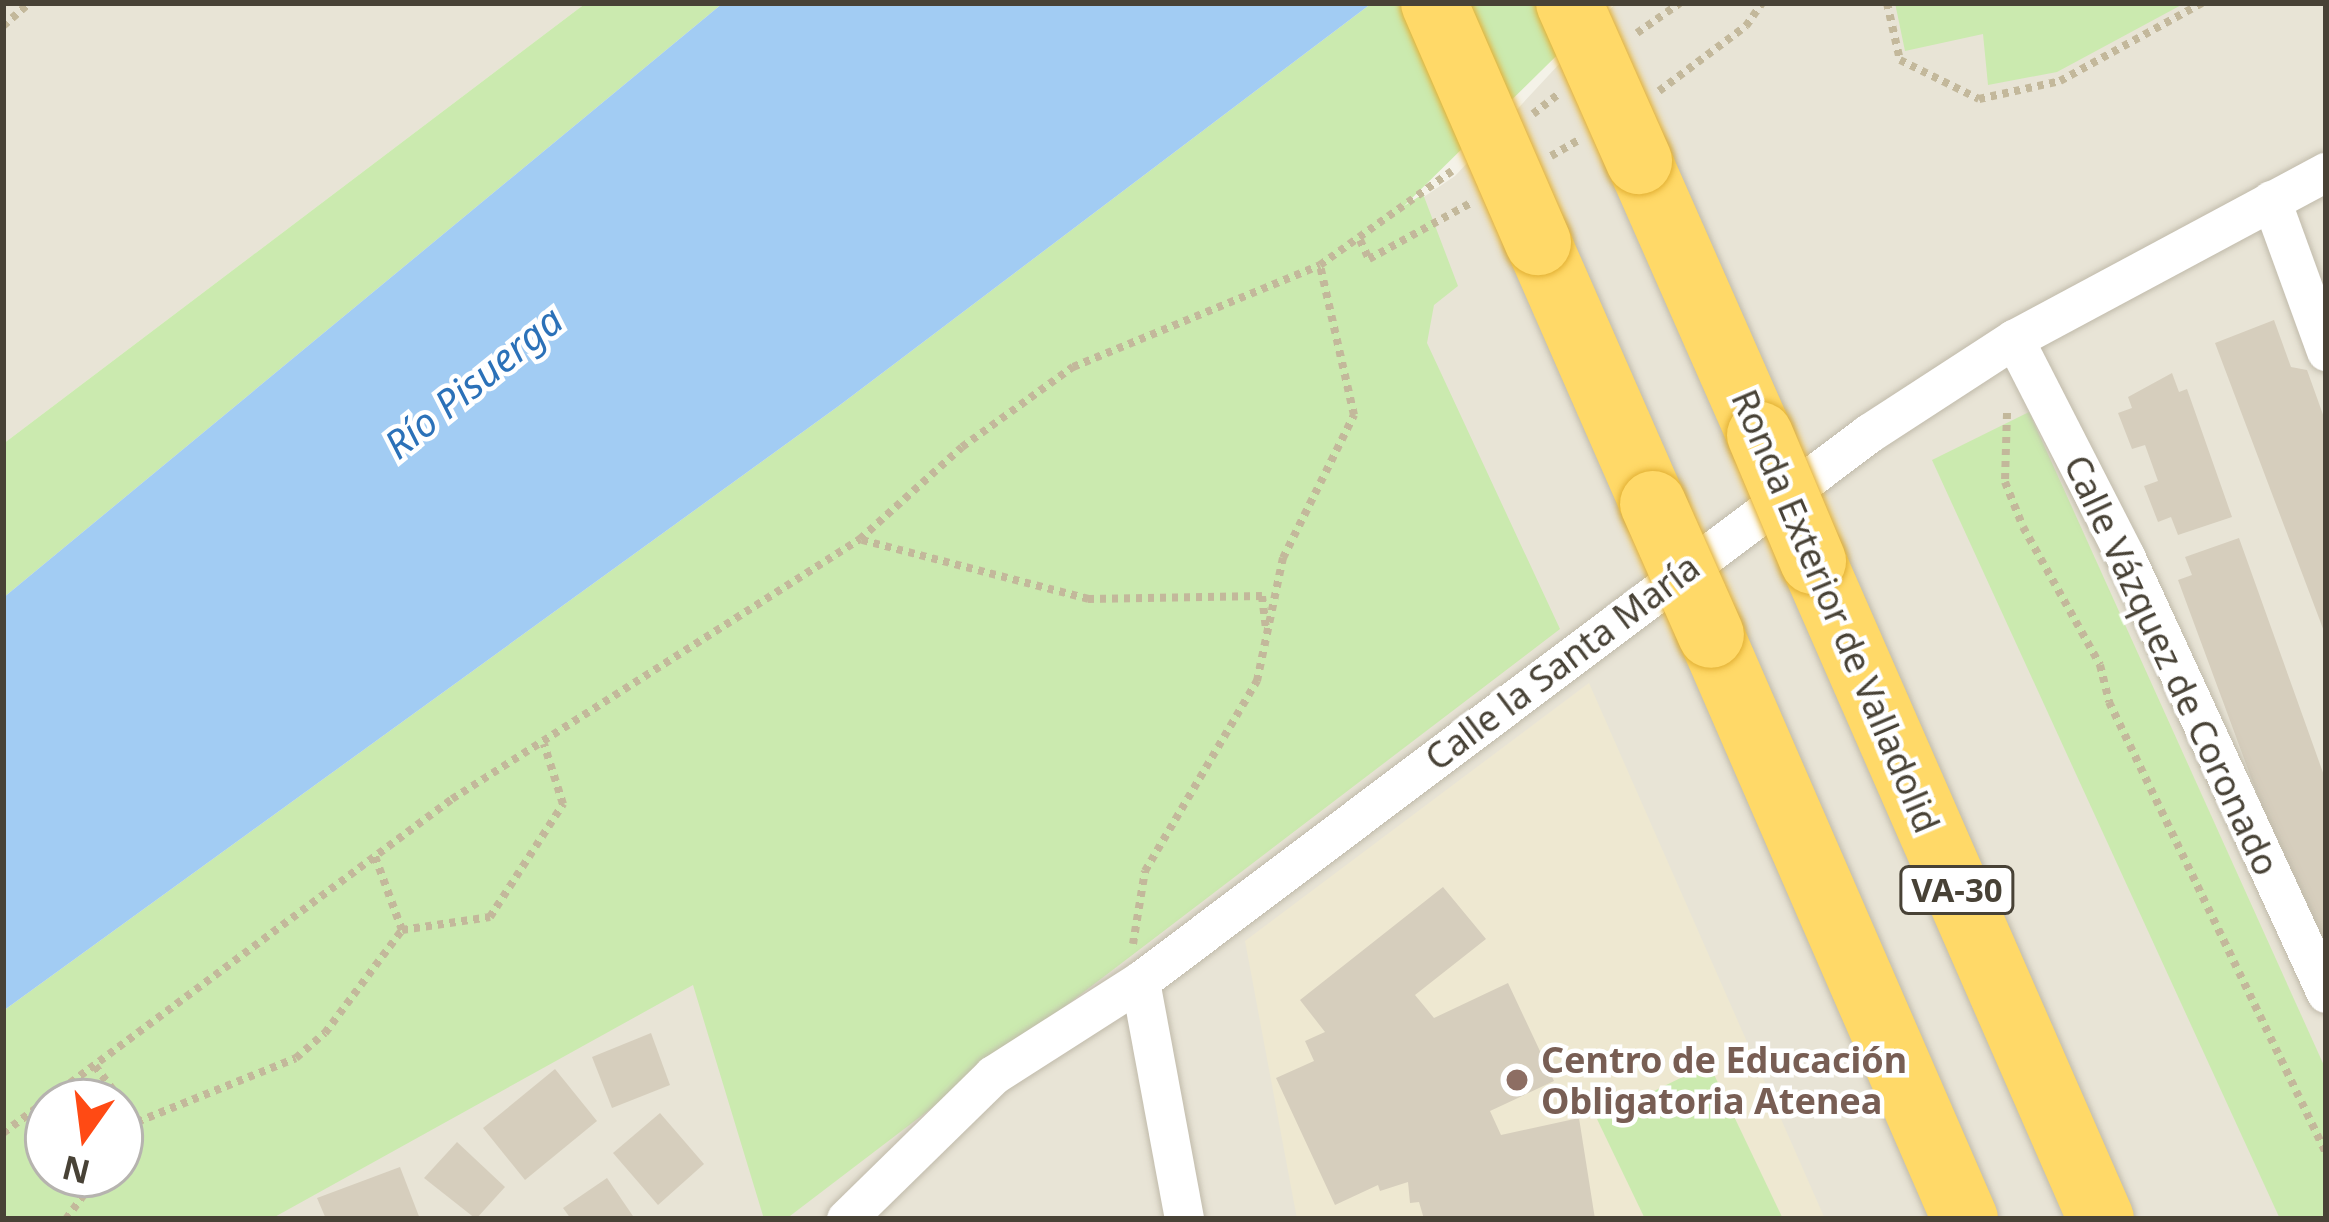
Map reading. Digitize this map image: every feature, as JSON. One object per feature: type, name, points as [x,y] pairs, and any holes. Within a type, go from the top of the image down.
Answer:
[{"type":"highway","points":[[1434,3],[1965,1219]]},
{"type":"highway","name":"Ronda Exterior de Valladolid","points":[[1569,3],[1618,144],[1760,435],[2101,1219]]},
{"type":"street","name":"Calle la Santa María","points":[[846,1219],[992,1075],[1140,981],[1869,433],[2001,346],[2326,172]]},
{"type":"street","points":[[2271,200],[2326,351]]},
{"type":"street","name":"Calle Vázquez de Coronado","points":[[2001,346],[2126,556],[2326,992]]},
{"type":"street","points":[[1140,981],[1184,1219]]},
{"type":"path","points":[[3,26],[29,3]]},
{"type":"path","points":[[1650,96],[1746,26],[1762,3]]},
{"type":"path","points":[[1887,3],[1900,60],[1979,100],[2060,82],[2202,3]]},
{"type":"path","points":[[1542,161],[1618,144]]},
{"type":"path","points":[[1360,241],[1369,259],[1484,195]]},
{"type":"path","points":[[3,1133],[374,854],[860,539],[962,447],[1073,367],[1342,254]]},
{"type":"path","points":[[1140,981],[1132,939],[1145,871],[1257,681],[1283,558],[1354,415],[1321,266]]},
{"type":"path","points":[[2001,346],[2009,418],[2005,482],[2023,527],[2100,665],[2108,702],[2326,1153]]},
{"type":"path","points":[[860,539],[1088,598],[1262,596],[1267,641]]},
{"type":"path","points":[[144,1119],[296,1058],[326,1033],[402,930],[490,917],[563,804],[544,743]]},
{"type":"path","points":[[374,854],[402,930]]},
{"type":"path","points":[[95,1065],[105,1078]]},
{"type":"shaded area","points":[[3,3],[586,3],[3,444]]},
{"type":"shaded area","points":[[1616,3],[2326,3],[2326,1219],[218,1219],[1088,422],[1455,176]]},
{"type":"shaded area","name":"Centro de Educación Obligatoria Atenea","points":[[1589,683],[1825,1219],[1297,1219],[1245,941]]},
{"type":"green space","points":[[586,3],[723,3],[3,598],[3,444]]},
{"type":"green space","points":[[1372,3],[1610,3],[1404,206],[1423,194],[1458,286],[1434,305],[1427,343],[1560,629],[786,1219],[764,1219],[693,985],[271,1219],[3,1219],[3,1011],[840,405]]},
{"type":"green space","points":[[1895,3],[2185,3],[2057,72],[1988,85],[1983,34],[1905,51]]},
{"type":"green space","points":[[2029,412],[2326,1070],[2326,1219],[2280,1219],[1932,460]]},
{"type":"green space","points":[[1709,1064],[1783,1219],[1645,1219],[1597,1119]]},
{"type":"water","name":"Río Pisuerga","points":[[723,3],[1372,3],[840,405],[3,1011],[3,598]]},
{"type":"building","points":[[2274,320],[2291,367],[2307,370],[2326,423],[2325,634],[2215,343]]},
{"type":"building","points":[[2172,373],[2179,392],[2187,389],[2232,517],[2178,535],[2171,517],[2158,522],[2144,486],[2158,481],[2145,445],[2132,449],[2118,413],[2132,408],[2128,397]]},
{"type":"building","points":[[2239,538],[2326,781],[2323,972],[2178,580],[2192,575],[2185,557]]},
{"type":"building","points":[[1443,887],[1486,939],[1415,995],[1434,1018],[1508,983],[1554,1081],[1490,1111],[1501,1135],[1579,1118],[1595,1219],[1424,1219],[1419,1202],[1410,1203],[1408,1182],[1380,1191],[1378,1185],[1335,1205],[1276,1078],[1314,1061],[1305,1041],[1325,1032],[1300,1000]]},
{"type":"building","points":[[651,1033],[670,1085],[612,1108],[592,1057]]},
{"type":"building","points":[[555,1069],[597,1121],[525,1180],[483,1128]]},
{"type":"building","points":[[660,1113],[704,1164],[658,1205],[613,1153]]},
{"type":"building","points":[[457,1142],[505,1187],[476,1219],[424,1178]]},
{"type":"building","points":[[400,1167],[420,1219],[326,1219],[317,1198]]},
{"type":"building","points":[[607,1178],[635,1219],[571,1219],[563,1208]]},
{"type":"place","name":"Centro de Educación Obligatoria Atenea","points":[[1517,1080]]}]
